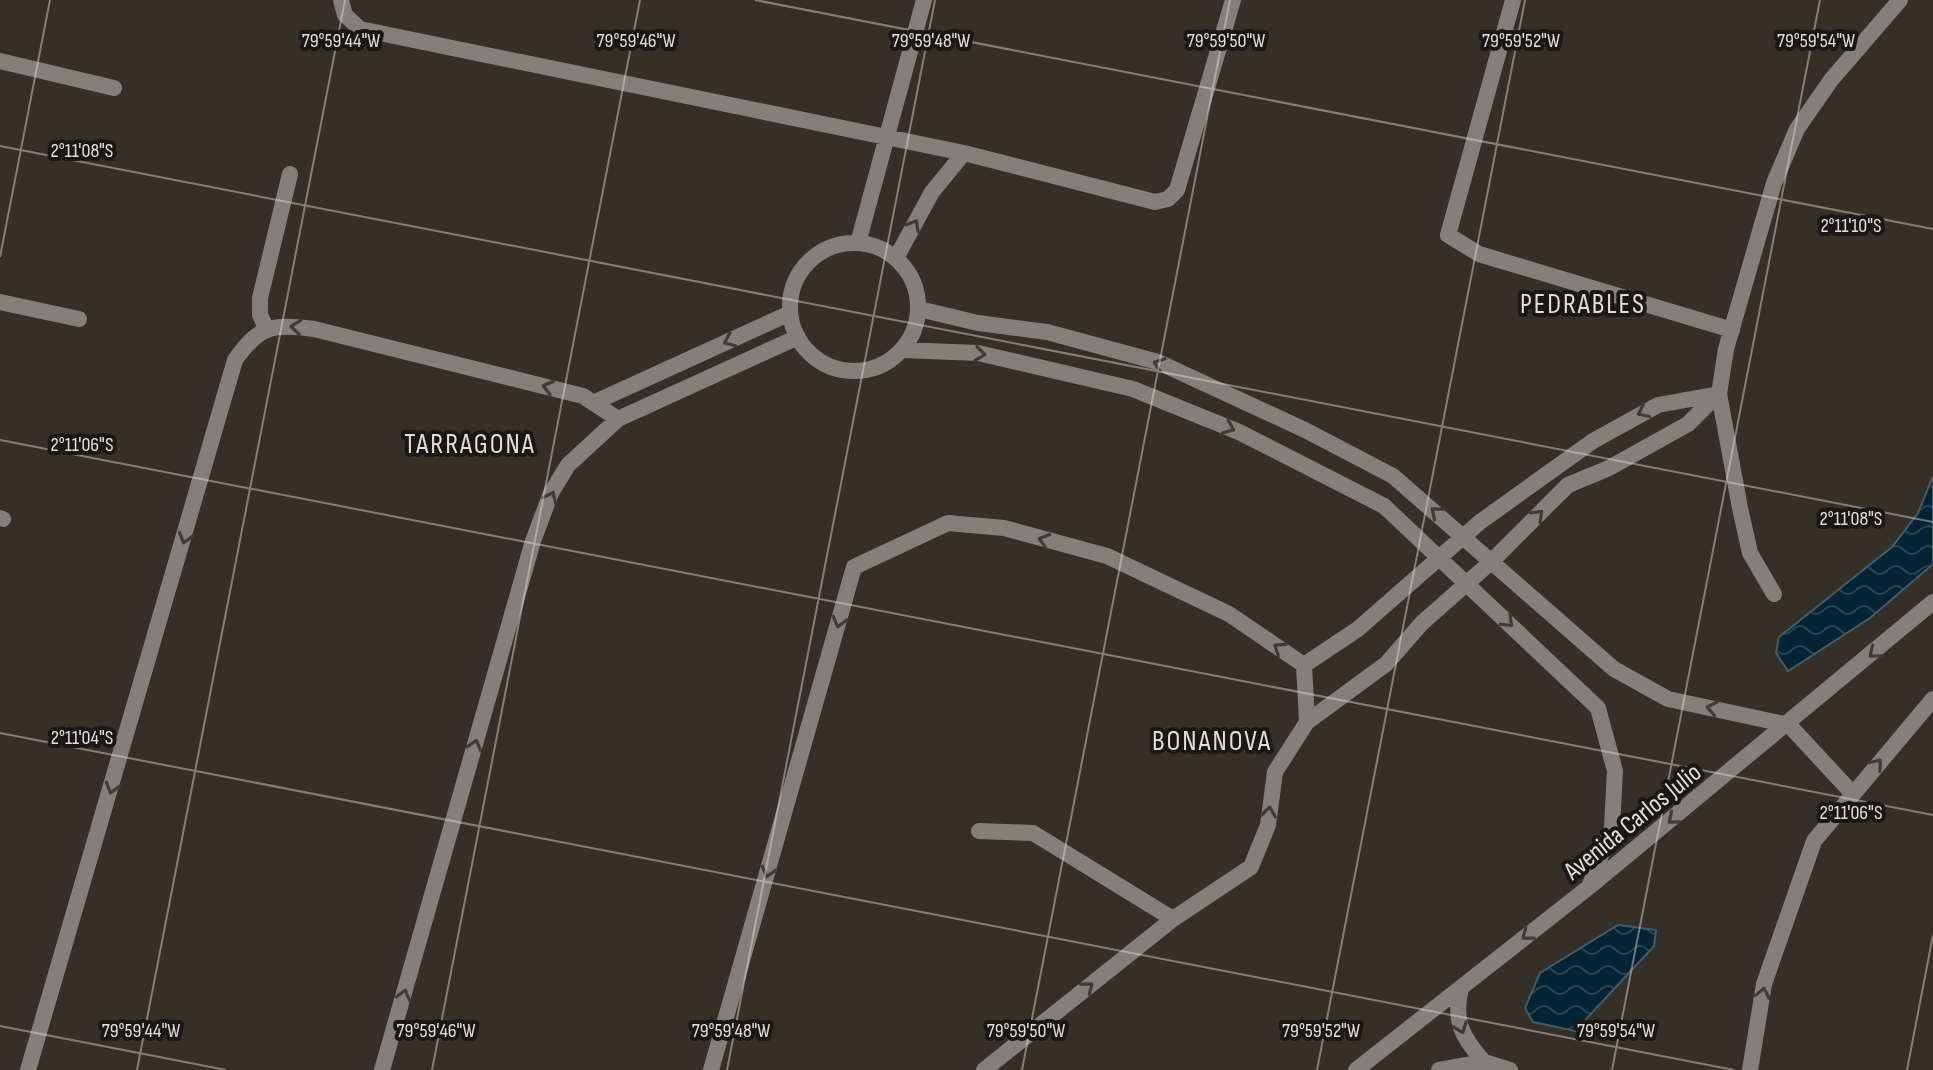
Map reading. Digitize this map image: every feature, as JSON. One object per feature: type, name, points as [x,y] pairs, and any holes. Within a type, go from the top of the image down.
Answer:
[{"type":"street","points":[[341,0],[345,15],[360,29],[964,153],[1155,202],[1168,199],[1177,190],[1233,0]]},
{"type":"street","points":[[858,243],[924,0]]},
{"type":"street","points":[[1513,0],[1448,235],[1479,254],[1732,330]]},
{"type":"street","points":[[1774,594],[1750,553],[1719,394],[1732,330],[1774,183],[1797,129],[1831,80],[1900,0]]},
{"type":"street","points":[[0,61],[114,88]]},
{"type":"street","points":[[896,258],[932,192],[964,153]]},
{"type":"street","points":[[267,330],[260,315],[260,298],[290,174]]},
{"type":"street","points":[[858,243],[877,247],[896,258],[913,280],[919,309],[914,331],[903,350],[871,370],[834,369],[803,349],[788,314],[795,278],[821,251],[858,243]]},
{"type":"street","points":[[0,302],[79,319]]},
{"type":"street","points":[[919,309],[978,323],[1047,332],[1158,362],[1393,476],[1614,669],[1668,699],[1789,725],[1853,794]]},
{"type":"street","points":[[593,403],[788,314]]},
{"type":"street","points":[[28,1070],[235,360],[253,336],[279,325],[314,329],[583,396],[618,419]]},
{"type":"street","points":[[382,1070],[533,541],[551,493],[568,465],[618,419],[798,337]]},
{"type":"street","points":[[903,350],[978,353],[1133,389],[1239,432],[1384,506],[1598,708],[1615,771],[1612,827],[1589,887]]},
{"type":"street","points":[[1304,665],[1358,629],[1465,536],[1549,470],[1626,420],[1658,405],[1719,394]]},
{"type":"street","points":[[984,1070],[1173,919],[1251,867],[1268,825],[1275,772],[1307,722],[1366,681],[1422,623],[1468,584],[1568,485],[1609,468],[1688,424],[1719,394]]},
{"type":"street","points":[[711,1070],[854,567],[948,523],[1004,528],[1107,556],[1229,614],[1304,665]]},
{"type":"street","name":"Avenida Carlos Julio","points":[[1356,1070],[1789,725],[1933,602]]},
{"type":"street","points":[[1304,665],[1307,722]]},
{"type":"street","points":[[1750,1070],[1764,984],[1814,841],[1933,699]]},
{"type":"street","points":[[979,831],[1033,833],[1173,919]]},
{"type":"street","points":[[1461,988],[1456,1009],[1459,1031],[1484,1062]]},
{"type":"street","points":[[1439,1070],[1484,1062],[1510,1070]]},
{"type":"water","points":[[1933,476],[1933,564],[1870,618],[1788,671],[1776,653],[1779,637],[1892,547],[1918,513]]},
{"type":"water","points":[[1618,925],[1656,930],[1654,946],[1575,1031],[1533,1022],[1525,1008],[1540,973]]},
{"type":"district","name":"PEDRABLES","points":[[1583,303]]},
{"type":"district","name":"TARRAGONA","points":[[470,443]]},
{"type":"district","name":"BONANOVA","points":[[1212,740]]}]
